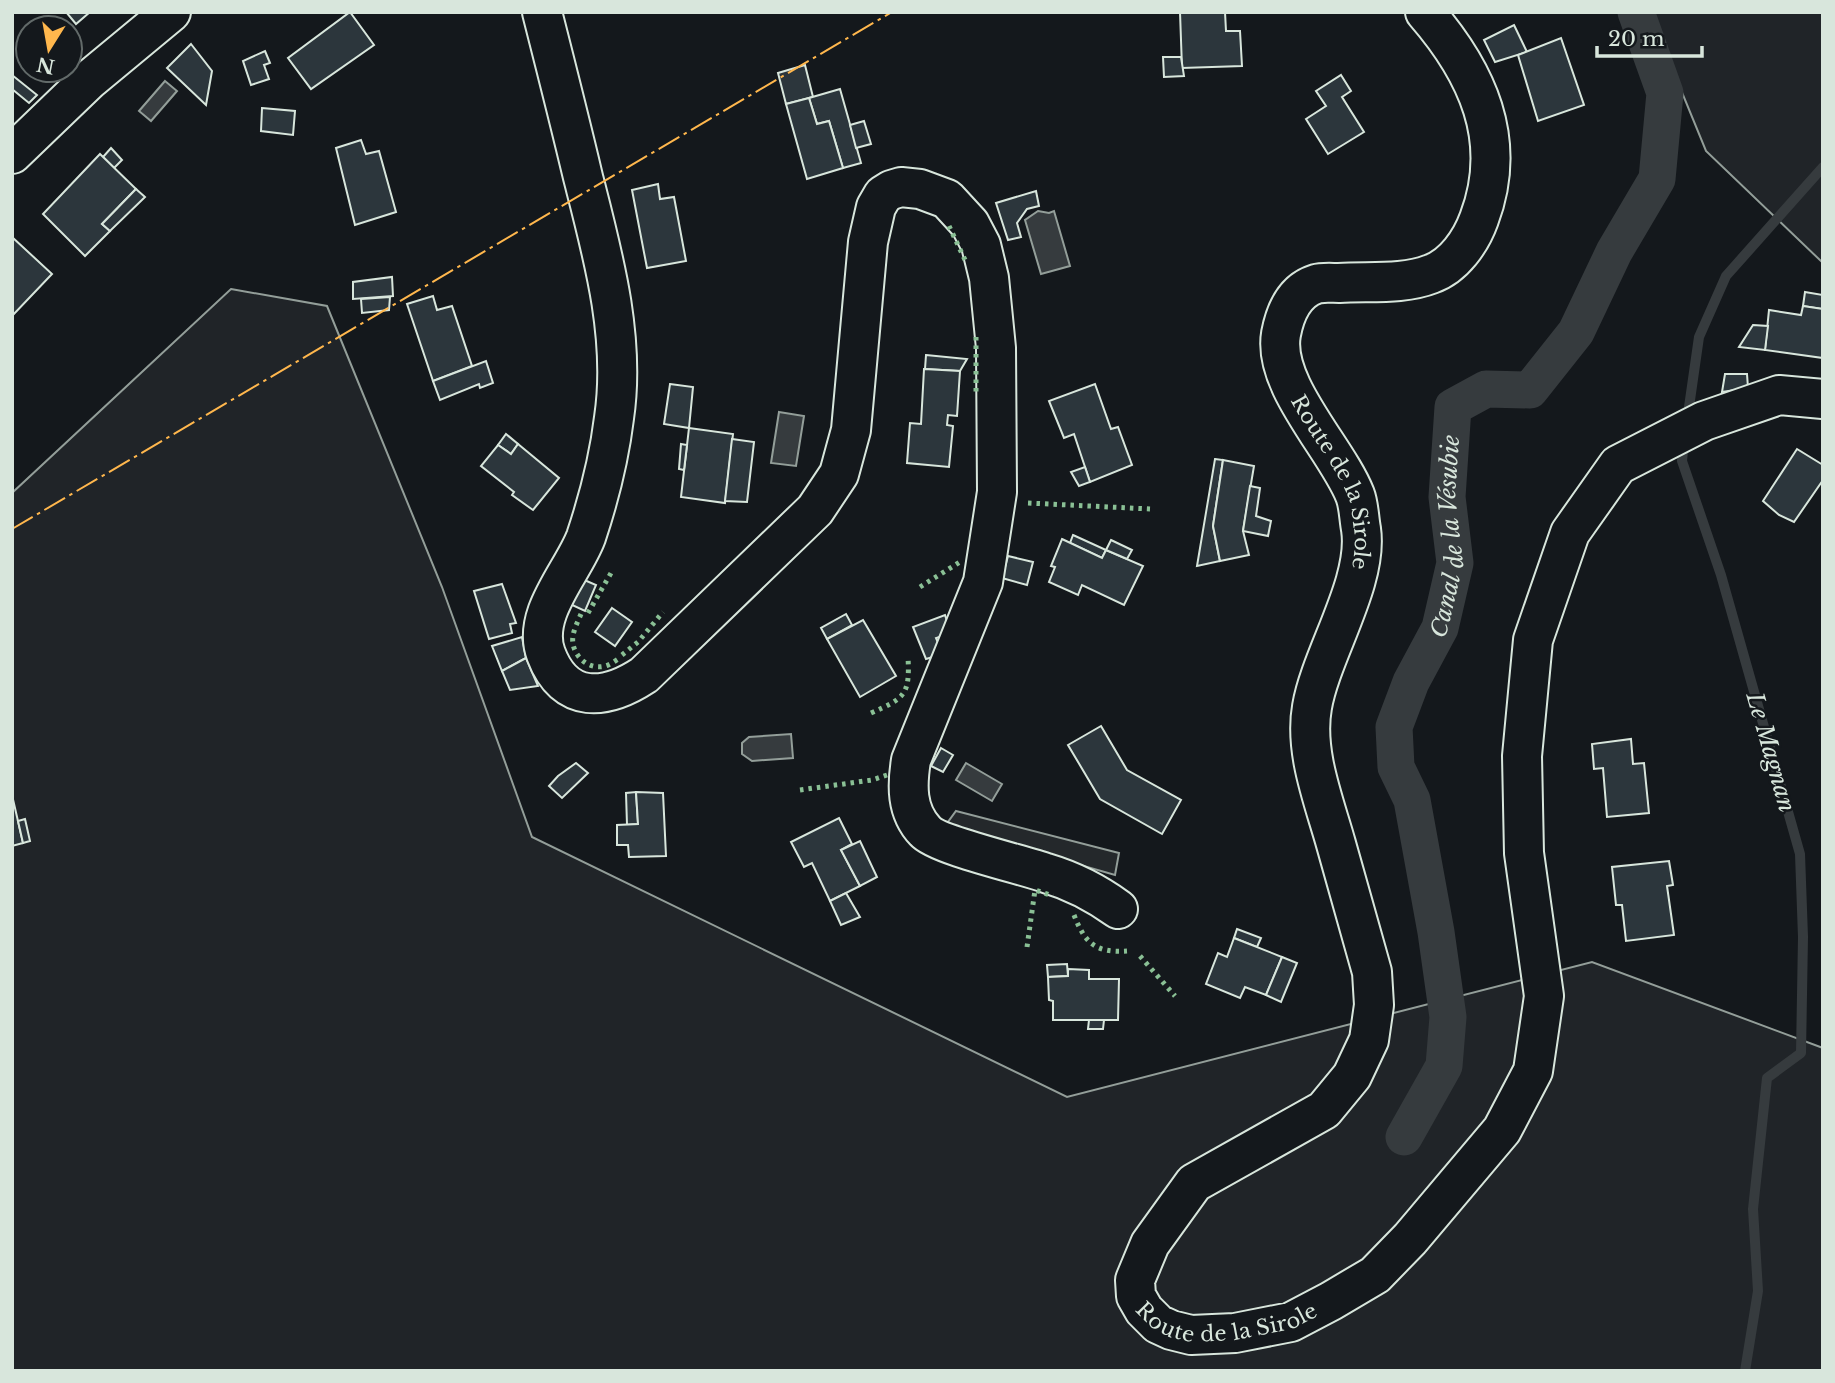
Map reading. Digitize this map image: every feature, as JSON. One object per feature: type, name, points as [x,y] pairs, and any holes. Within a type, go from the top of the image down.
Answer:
[{"type":"street","points":[[12,154],[89,80],[172,12]]},
{"type":"street","points":[[542,12],[600,241],[619,368],[615,417],[603,482],[585,540],[551,606],[542,637],[546,654],[557,675],[573,690],[597,695],[624,688],[644,675],[815,510],[839,474],[852,429],[868,242],[876,207],[883,195],[901,187],[920,189],[947,199],[970,224],[981,245],[989,278],[996,348],[997,492],[983,582],[911,760],[907,789],[912,810],[925,832],[945,842],[1049,874],[1092,891],[1118,909]]},
{"type":"street","name":"Route de la Sirole","points":[[1425,12],[1458,55],[1484,110],[1491,142],[1492,173],[1486,202],[1475,230],[1459,254],[1434,274],[1409,280],[1316,284],[1301,292],[1287,310],[1280,337],[1289,381],[1356,496],[1362,538],[1355,583],[1311,709],[1317,778],[1372,972],[1374,1005],[1369,1040],[1352,1076],[1324,1110],[1194,1183],[1150,1244],[1135,1280],[1136,1296],[1144,1310],[1158,1324],[1191,1335],[1235,1333],[1291,1322],[1331,1301],[1375,1275],[1410,1239],[1502,1130],[1532,1072],[1544,996],[1524,853],[1522,756],[1533,640],[1570,533],[1618,465],[1703,421],[1779,395],[1823,399]]},
{"type":"shaded area","points":[[1649,12],[1823,12],[1823,263],[1706,151]]},
{"type":"shaded area","points":[[165,81],[177,91],[151,121],[139,111]]},
{"type":"shaded area","points":[[1038,211],[1054,211],[1070,266],[1041,274],[1025,220]]},
{"type":"shaded area","points":[[231,289],[327,306],[442,587],[532,837],[1067,1097],[1592,962],[1823,1048],[1823,1371],[12,1371],[12,493]]},
{"type":"shaded area","points":[[779,412],[804,416],[796,466],[771,463]]},
{"type":"shaded area","points":[[791,734],[793,758],[752,761],[742,754],[742,743],[749,737]]},
{"type":"shaded area","points":[[966,763],[1002,784],[992,801],[956,780]]},
{"type":"shaded area","points":[[956,811],[1119,853],[1115,875],[945,826]]},
{"type":"building","points":[[66,12],[90,12],[84,17],[84,14]]},
{"type":"building","points":[[350,12],[374,45],[311,89],[288,58]]},
{"type":"building","points":[[1180,12],[1225,12],[1226,31],[1240,31],[1242,66],[1182,68]]},
{"type":"building","points":[[1514,25],[1527,52],[1495,62],[1484,40]]},
{"type":"building","points":[[1561,38],[1584,105],[1538,121],[1518,55]]},
{"type":"building","points":[[191,44],[212,71],[206,105],[167,68]]},
{"type":"building","points":[[265,51],[270,63],[264,65],[269,79],[251,85],[243,61]]},
{"type":"building","points":[[1163,57],[1181,57],[1184,76],[1164,77]]},
{"type":"building","points":[[805,65],[813,97],[786,104],[778,73]]},
{"type":"building","points":[[12,75],[14,84],[23,84],[37,95],[29,103],[12,89]]},
{"type":"building","points":[[1341,75],[1351,91],[1342,97],[1364,132],[1328,154],[1306,119],[1326,106],[1316,91]]},
{"type":"building","points":[[840,89],[861,163],[843,168],[829,121],[817,124],[809,98]]},
{"type":"building","points":[[809,98],[817,124],[829,121],[843,168],[807,179],[786,104]]},
{"type":"building","points":[[262,108],[295,111],[293,135],[261,131]]},
{"type":"building","points":[[864,121],[871,144],[856,148],[850,125]]},
{"type":"building","points":[[361,140],[366,154],[379,151],[396,212],[355,225],[336,148]]},
{"type":"building","points":[[111,148],[122,160],[114,168],[103,157]]},
{"type":"building","points":[[100,154],[136,189],[102,224],[110,231],[85,256],[43,214]]},
{"type":"building","points":[[658,184],[660,199],[674,197],[686,261],[647,268],[632,190]]},
{"type":"building","points":[[136,189],[145,197],[110,231],[102,224]]},
{"type":"building","points":[[1036,191],[1039,206],[1027,209],[1017,223],[1021,237],[1008,240],[996,203]]},
{"type":"building","points":[[12,237],[52,274],[12,316]]},
{"type":"building","points":[[392,277],[393,296],[353,299],[353,282]]},
{"type":"building","points":[[1805,292],[1823,295],[1823,309],[1803,306]]},
{"type":"building","points":[[433,296],[437,310],[452,306],[472,366],[433,381],[407,304]]},
{"type":"building","points":[[390,297],[389,310],[362,313],[361,299]]},
{"type":"building","points":[[1803,306],[1823,309],[1823,358],[1765,350],[1769,310],[1801,315]]},
{"type":"building","points":[[1753,325],[1768,326],[1765,350],[1739,347]]},
{"type":"building","points":[[926,355],[967,359],[960,371],[925,369]]},
{"type":"building","points":[[486,361],[493,383],[480,388],[479,384],[440,400],[433,381]]},
{"type":"building","points":[[924,369],[960,371],[957,416],[948,415],[947,425],[953,426],[949,467],[907,463],[910,423],[921,424]]},
{"type":"building","points":[[1725,374],[1747,374],[1748,388],[1722,392]]},
{"type":"building","points":[[670,384],[693,387],[689,428],[664,424]]},
{"type":"building","points":[[1095,384],[1111,429],[1118,427],[1132,465],[1090,482],[1074,434],[1064,438],[1049,401]]},
{"type":"building","points":[[689,428],[733,434],[725,503],[681,497]]},
{"type":"building","points":[[506,434],[518,444],[511,454],[498,445]]},
{"type":"building","points":[[732,439],[754,442],[747,502],[725,501]]},
{"type":"building","points":[[518,444],[559,478],[533,510],[512,495],[514,492],[481,466],[498,445],[511,454]]},
{"type":"building","points":[[681,444],[687,445],[684,470],[679,469]]},
{"type":"building","points":[[1797,449],[1823,465],[1823,480],[1794,522],[1779,515],[1763,501]]},
{"type":"building","points":[[1215,459],[1223,460],[1213,526],[1220,561],[1197,566]]},
{"type":"building","points":[[1223,460],[1254,466],[1243,531],[1249,555],[1220,561],[1213,526]]},
{"type":"building","points":[[1085,467],[1090,482],[1079,486],[1071,472]]},
{"type":"building","points":[[1250,486],[1260,488],[1256,516],[1271,521],[1268,536],[1243,531]]},
{"type":"building","points":[[1073,535],[1106,550],[1102,558],[1070,543]]},
{"type":"building","points":[[1062,539],[1102,558],[1106,550],[1143,566],[1124,605],[1082,585],[1078,595],[1049,582],[1055,567],[1051,566]]},
{"type":"building","points":[[1111,540],[1132,550],[1127,559],[1106,550]]},
{"type":"building","points":[[1008,556],[1033,562],[1027,585],[1002,578]]},
{"type":"building","points":[[582,579],[596,585],[585,611],[570,604]]},
{"type":"building","points":[[502,584],[516,623],[510,624],[512,633],[489,639],[474,591]]},
{"type":"building","points":[[612,608],[632,622],[615,646],[595,632]]},
{"type":"building","points":[[846,614],[852,625],[827,639],[821,628]]},
{"type":"building","points":[[945,615],[951,633],[936,638],[943,654],[926,659],[913,627]]},
{"type":"building","points":[[863,620],[896,676],[860,697],[827,639]]},
{"type":"building","points":[[522,637],[526,658],[502,671],[492,646]]},
{"type":"building","points":[[526,658],[538,686],[510,690],[502,671]]},
{"type":"building","points":[[1101,726],[1127,770],[1181,800],[1162,834],[1100,799],[1068,745]]},
{"type":"building","points":[[1631,739],[1633,764],[1644,763],[1649,813],[1607,817],[1603,768],[1594,769],[1592,744]]},
{"type":"building","points":[[941,748],[953,755],[943,772],[931,766]]},
{"type":"building","points":[[576,763],[588,773],[562,798],[549,786]]},
{"type":"building","points":[[636,792],[638,824],[627,825],[626,793]]},
{"type":"building","points":[[636,792],[663,793],[666,856],[629,857],[628,845],[617,845],[617,825],[638,824]]},
{"type":"building","points":[[12,795],[23,843],[12,846]]},
{"type":"building","points":[[839,818],[852,844],[841,850],[860,886],[830,901],[812,863],[804,867],[791,842]]},
{"type":"building","points":[[25,819],[30,841],[23,843],[18,821]]},
{"type":"building","points":[[860,841],[877,877],[860,886],[841,850]]},
{"type":"building","points":[[1669,861],[1673,885],[1667,886],[1674,935],[1626,941],[1622,905],[1616,905],[1612,867]]},
{"type":"building","points":[[846,893],[860,917],[841,925],[830,901]]},
{"type":"building","points":[[1237,929],[1261,938],[1257,947],[1234,938]]},
{"type":"building","points":[[1234,938],[1282,957],[1266,995],[1245,987],[1240,998],[1206,984],[1218,953],[1227,957]]},
{"type":"building","points":[[1282,957],[1297,963],[1281,1002],[1266,995]]},
{"type":"building","points":[[1067,964],[1068,976],[1048,977],[1047,965]]},
{"type":"building","points":[[1068,969],[1089,970],[1089,979],[1119,979],[1118,1020],[1053,1020],[1053,1001],[1049,1000],[1048,977],[1068,976]]},
{"type":"building","points":[[1089,1020],[1104,1020],[1103,1029],[1088,1029]]},
{"type":"waterway","name":"Canal de la Vésubie","points":[[1404,1137],[1444,1066],[1448,1017],[1412,800],[1396,767],[1394,727],[1411,682],[1440,628],[1455,563],[1447,497],[1453,407],[1486,389],[1530,390],[1576,332],[1614,252],[1657,179],[1665,93],[1636,12]]},
{"type":"waterway","name":"Le Magnan","points":[[1687,421],[1699,337],[1726,276],[1823,167]]},
{"type":"waterway","name":"Le Magnan","points":[[1684,441],[1682,461],[1721,575],[1800,854],[1803,937],[1801,1053],[1767,1078],[1753,1209],[1758,1291],[1745,1371]]},
{"type":"hedge","points":[[949,226],[966,262]]},
{"type":"hedge","points":[[976,337],[976,393]]},
{"type":"hedge","points":[[1028,503],[1150,509]]},
{"type":"hedge","points":[[920,587],[963,560]]},
{"type":"hedge","points":[[588,613],[611,573]]},
{"type":"hedge","points":[[622,655],[638,642],[663,612]]},
{"type":"hedge","points":[[581,614],[573,636],[574,649],[581,659],[598,667],[620,658]]},
{"type":"hedge","points":[[871,713],[903,694],[908,680],[908,657]]},
{"type":"hedge","points":[[800,790],[872,780],[890,774]]},
{"type":"hedge","points":[[1027,947],[1035,890],[1053,896]]},
{"type":"hedge","points":[[1074,915],[1082,933],[1093,944],[1107,950],[1127,951]]},
{"type":"hedge","points":[[1140,956],[1175,996]]},
{"type":"power","points":[[12,529],[892,12]]}]
